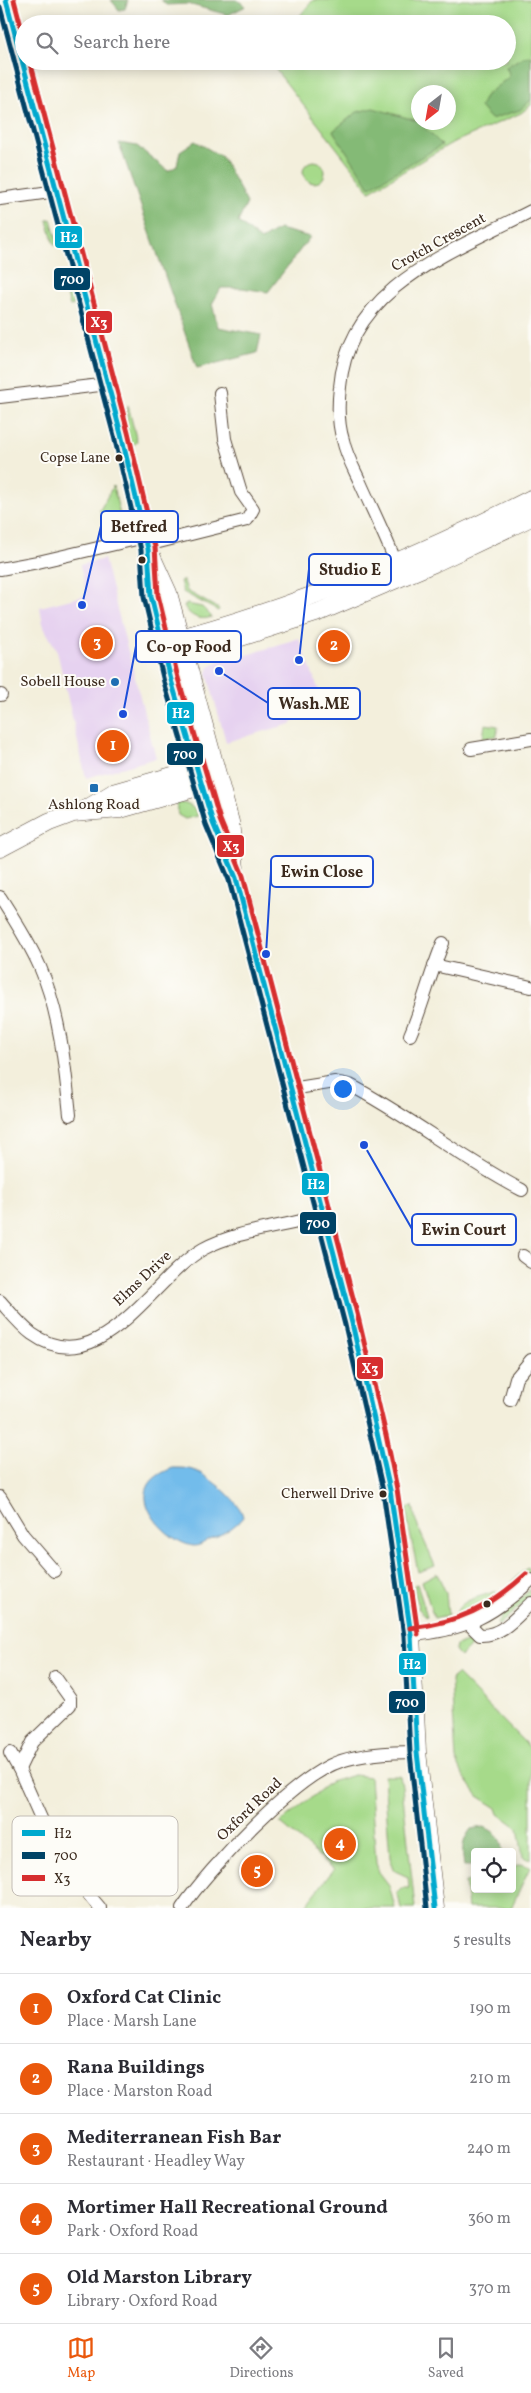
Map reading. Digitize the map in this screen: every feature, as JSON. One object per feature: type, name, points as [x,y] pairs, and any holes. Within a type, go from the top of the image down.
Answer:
[{"type":"main road","points":[[6,0],[15,34]]},
{"type":"main road","points":[[24,70],[108,384],[146,544],[151,596],[167,666],[211,815],[236,878],[354,1332],[388,1481],[411,1635],[417,1752],[435,1908]]},
{"type":"main road","points":[[162,643],[310,606],[396,562],[431,556],[531,499]]},
{"type":"main road","points":[[167,666],[184,656],[531,516]]},
{"type":"main road","points":[[146,544],[168,593],[230,822],[236,878]]},
{"type":"main road","points":[[82,811],[120,809],[156,799],[199,778],[216,772]]},
{"type":"main road","points":[[0,848],[49,822],[82,811],[113,793],[146,784],[199,778]]},
{"type":"street","points":[[0,199],[56,191]]},
{"type":"street","name":"Crotch Crescent","points":[[396,562],[342,438],[339,393],[341,367],[349,347],[371,310],[399,282],[531,211]]},
{"type":"street","points":[[0,397],[108,384]]},
{"type":"street","points":[[0,569],[146,544],[247,520],[251,514],[252,505],[241,492],[225,439],[220,394]]},
{"type":"street","points":[[472,749],[531,739]]},
{"type":"street","points":[[0,897],[29,945],[49,993],[63,1058],[70,1114]]},
{"type":"street","points":[[410,1036],[426,997],[434,965],[443,943]]},
{"type":"street","points":[[434,965],[531,988]]},
{"type":"street","points":[[291,1089],[335,1082],[350,1084],[468,1157],[494,1176],[522,1190]]},
{"type":"street","name":"Elms Drive","points":[[0,1301],[25,1328],[40,1339],[64,1346],[86,1344],[110,1332],[184,1263],[203,1249],[228,1240],[324,1215]]},
{"type":"street","points":[[510,1400],[516,1378],[531,1360]]},
{"type":"street","points":[[0,1497],[23,1535],[54,1571]]},
{"type":"street","points":[[411,1635],[429,1634],[469,1624],[496,1610],[531,1580]]},
{"type":"street","points":[[469,1624],[480,1635],[492,1635],[502,1629],[531,1604]]},
{"type":"street","points":[[19,1769],[32,1742],[70,1704],[70,1698],[55,1677]]},
{"type":"street","name":"Oxford Road","points":[[182,1908],[199,1885],[274,1806],[327,1768],[341,1761],[366,1756],[417,1752]]},
{"type":"street","points":[[10,1753],[40,1816]]},
{"type":"street","points":[[90,1896],[100,1908]]},
{"type":"shaded area","points":[[104,559],[156,758],[86,778],[57,651],[43,626],[40,607],[87,595],[80,565]]},
{"type":"shaded area","points":[[299,638],[319,691],[306,711],[291,724],[226,742],[207,673],[209,667],[227,657],[232,660]]},
{"type":"green space","points":[[111,0],[128,0],[125,9],[119,10]]},
{"type":"green space","points":[[161,0],[237,0],[246,6],[228,15],[188,4],[166,5]]},
{"type":"green space","points":[[313,0],[531,0],[531,105],[521,113],[450,144],[370,191],[276,70],[516,70],[516,15],[300,15]]},
{"type":"green space","points":[[524,56],[531,56],[531,100],[520,110],[491,119],[480,107],[485,96],[510,76],[507,70],[516,70],[516,61]]},
{"type":"green space","points":[[373,108],[411,119],[411,130],[427,130],[442,145],[370,187],[333,131],[357,112]]},
{"type":"green space","points":[[195,141],[222,157],[247,203],[238,222],[261,240],[279,229],[310,237],[268,292],[242,288],[221,288],[212,304],[218,327],[261,335],[257,353],[197,368],[119,143],[137,146],[168,171],[177,166],[180,151]]},
{"type":"green space","points":[[314,161],[322,164],[325,172],[322,180],[314,183],[306,180],[303,172],[306,164]]},
{"type":"green space","points":[[51,219],[58,244],[54,245],[47,220]]},
{"type":"green space","points":[[66,274],[74,305],[70,306],[62,275]]},
{"type":"green space","points":[[128,405],[137,442],[135,444],[131,444],[126,430]]},
{"type":"green space","points":[[113,486],[122,523],[119,529],[107,532],[100,510]]},
{"type":"green space","points":[[180,581],[184,581],[187,591],[219,609],[218,611],[183,592]]},
{"type":"green space","points":[[187,604],[202,607],[212,617],[203,619],[192,615],[184,606]]},
{"type":"green space","points":[[485,724],[498,726],[497,736],[483,738]]},
{"type":"green space","points":[[176,803],[189,805],[198,816],[185,819],[178,815]]},
{"type":"green space","points":[[413,1506],[416,1522],[435,1566],[418,1572],[408,1523],[407,1508]]},
{"type":"green space","points":[[528,1567],[531,1572],[515,1588],[512,1581]]},
{"type":"green space","points":[[437,1573],[446,1593],[448,1615],[434,1618],[422,1581]]},
{"type":"green space","points":[[417,1584],[426,1617],[418,1608],[414,1585]]},
{"type":"green space","points":[[531,1589],[531,1596],[499,1625],[497,1624],[502,1618],[500,1615]]},
{"type":"green space","points":[[497,1592],[501,1598],[478,1611],[456,1617],[457,1611],[464,1603]]},
{"type":"green space","points":[[467,1642],[473,1644],[460,1657],[455,1650],[456,1645]]},
{"type":"green space","points":[[457,1674],[531,1749],[531,1860],[523,1857],[518,1828],[499,1814],[497,1808],[478,1796],[463,1775],[456,1759],[451,1679]]},
{"type":"green space","points":[[354,1775],[370,1777],[376,1863],[379,1872],[389,1885],[395,1908],[304,1908],[334,1869],[280,1823],[330,1782]]},
{"type":"green space","points":[[384,1776],[400,1776],[415,1908],[401,1908],[397,1892],[401,1888],[409,1888],[408,1877],[395,1871],[390,1858]]},
{"type":"green space","points":[[483,1827],[491,1831],[499,1839],[502,1848],[471,1848],[471,1866],[464,1866],[464,1842],[471,1829]]},
{"type":"green space","points":[[520,1864],[530,1867],[511,1908],[468,1908],[465,1882],[471,1881],[471,1893],[516,1893],[516,1866]]},
{"type":"water","points":[[173,1468],[185,1468],[202,1474],[237,1504],[243,1517],[230,1529],[200,1545],[185,1544],[167,1533],[153,1516],[146,1498],[147,1489],[151,1481],[161,1473]]},
{"type":"transit line","name":"H2","points":[[6,0],[15,34]]},
{"type":"transit line","name":"X3","points":[[14,0],[18,15]]},
{"type":"transit line","name":"700","points":[[0,7],[15,63]]},
{"type":"transit line","name":"700","points":[[17,70],[114,436],[141,550],[144,597],[164,682],[206,825],[229,880],[345,1325],[383,1491],[404,1636],[410,1753],[427,1908]]},
{"type":"transit line","name":"H2","points":[[25,70],[121,434],[148,549],[151,596],[171,680],[213,823],[236,878],[352,1323],[390,1490],[411,1635],[417,1752],[435,1908]]},
{"type":"transit line","name":"X3","points":[[32,70],[128,432],[155,547],[158,595],[178,678],[220,820],[243,876],[359,1321],[397,1489],[418,1634]]},
{"type":"transit line","name":"X3","points":[[410,1628],[444,1622],[473,1612],[499,1596],[526,1574]]},
{"type":"place","name":"Copse Lane","points":[[119,458]]},
{"type":"place","name":"Betfred","points":[[82,605]]},
{"type":"place","name":"Mediterranean Fish Bar","points":[[97,643]]},
{"type":"place","name":"Rana Buildings","points":[[334,646]]},
{"type":"place","name":"Studio E","points":[[299,660]]},
{"type":"place","name":"Wash.ME","points":[[219,671]]},
{"type":"place","name":"Sobell House","points":[[115,682]]},
{"type":"place","name":"Co-op Food","points":[[123,714]]},
{"type":"place","name":"Oxford Cat Clinic","points":[[113,746]]},
{"type":"place","name":"Ashlong Road","points":[[94,788]]},
{"type":"place","name":"Ewin Close","points":[[266,954]]},
{"type":"place","name":"Ewin Court","points":[[364,1145]]},
{"type":"place","name":"Cherwell Drive","points":[[383,1494]]},
{"type":"place","name":"Mortimer Hall Recreational Ground","points":[[340,1844]]},
{"type":"place","name":"Old Marston Library","points":[[257,1871]]}]
